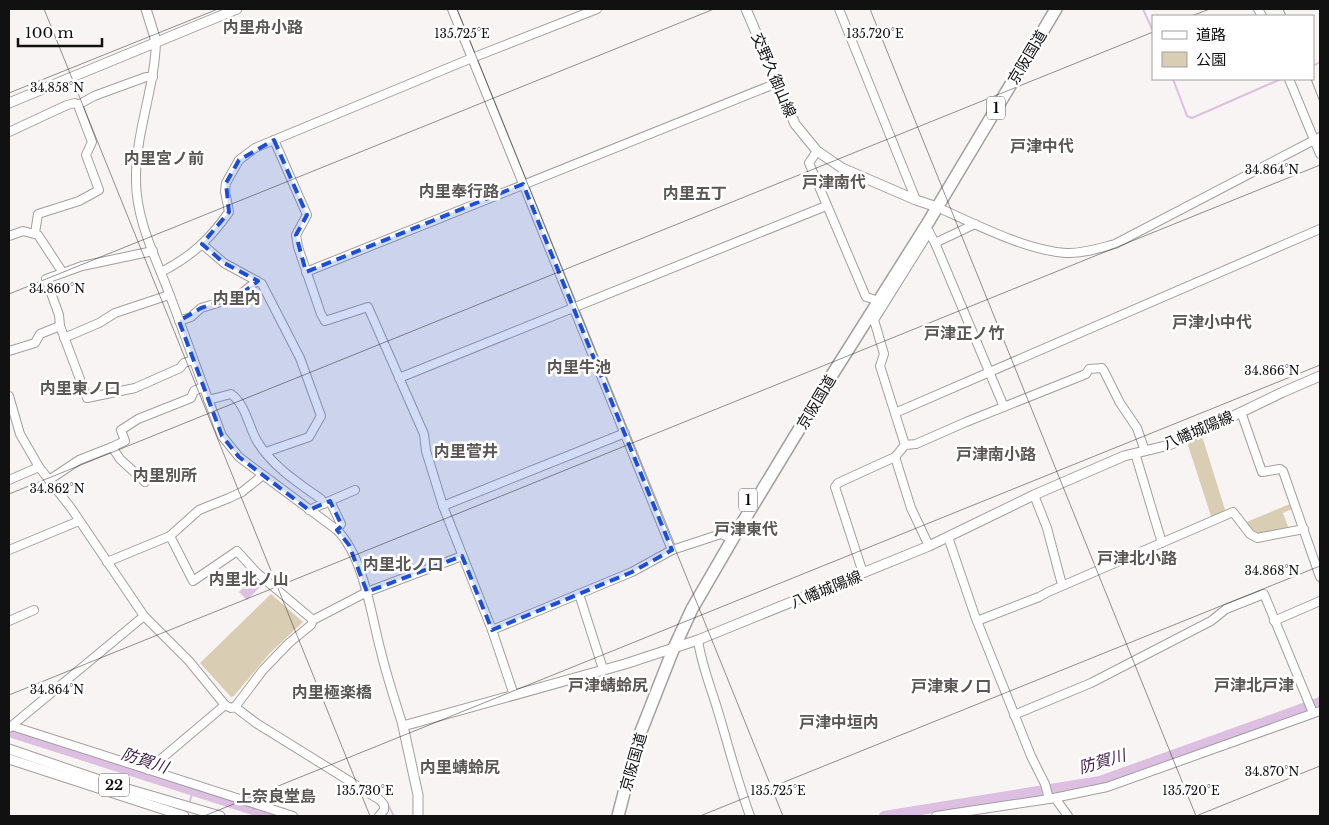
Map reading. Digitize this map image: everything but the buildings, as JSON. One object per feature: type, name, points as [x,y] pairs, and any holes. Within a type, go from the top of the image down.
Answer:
[{"type":"highway","name":"京阪国道","points":[[618,816],[638,739],[668,651],[732,540],[832,375],[927,229],[933,206],[1049,9]]},
{"type":"highway","name":"京阪国道","points":[[612,816],[620,779],[641,710],[700,581],[873,299],[1056,9]]},
{"type":"main road","points":[[146,9],[156,41]]},
{"type":"main road","points":[[9,102],[236,9]]},
{"type":"main road","name":"交野久御山線","points":[[746,9],[795,124],[817,151],[842,168],[933,206]]},
{"type":"main road","name":"八幡城陽線","points":[[403,726],[668,651],[698,640],[930,546],[1034,494],[1124,456],[1194,435],[1320,376]]},
{"type":"main road","points":[[403,726],[418,795],[418,816]]},
{"type":"main road","name":"22","points":[[9,749],[114,785],[220,816]]},
{"type":"main road","name":"22","points":[[9,760],[184,816]]},
{"type":"street","points":[[452,9],[672,550]]},
{"type":"street","points":[[161,272],[181,262],[216,231],[229,212],[225,191],[226,183],[240,160],[256,148],[472,58],[597,9]]},
{"type":"street","points":[[839,9],[916,200]]},
{"type":"street","points":[[156,41],[153,77],[136,175],[136,196],[141,218],[222,436],[239,457],[337,530],[346,539],[367,592],[381,651],[403,726]]},
{"type":"street","points":[[9,132],[67,105],[78,105],[94,96],[146,77],[153,77]]},
{"type":"street","points":[[1289,80],[1317,138],[1320,154]]},
{"type":"street","points":[[306,272],[777,83]]},
{"type":"street","points":[[35,233],[38,214],[79,201],[99,190],[86,155],[92,142],[78,105]]},
{"type":"street","points":[[933,206],[975,224],[1041,248],[1068,253],[1094,250],[1115,244],[1317,138]]},
{"type":"street","points":[[274,140],[307,215],[296,235],[298,247],[325,321],[368,307],[424,434],[426,451],[443,506],[492,630],[514,695]]},
{"type":"street","points":[[817,151],[809,162],[866,297],[873,299]]},
{"type":"street","points":[[399,378],[826,206]]},
{"type":"street","points":[[935,243],[975,224]]},
{"type":"street","points":[[927,229],[935,243],[1004,407]]},
{"type":"street","points":[[905,445],[880,366],[884,354],[874,320],[927,229]]},
{"type":"street","points":[[895,413],[1320,229]]},
{"type":"street","points":[[9,236],[24,231],[35,233],[41,238],[63,273]]},
{"type":"street","points":[[202,244],[224,263],[262,284],[300,358],[321,416],[309,437],[266,452]]},
{"type":"street","points":[[153,251],[82,266],[46,279],[59,314],[64,338],[88,398],[135,388],[180,368],[184,363],[193,360]]},
{"type":"street","points":[[179,321],[190,317],[201,308],[236,297],[257,281]]},
{"type":"street","points":[[64,338],[99,323],[115,313],[169,294]]},
{"type":"street","points":[[9,351],[35,343],[40,334],[60,326]]},
{"type":"street","points":[[863,573],[835,487],[838,483],[895,457],[905,445],[916,444],[1086,374],[1088,369],[1102,368],[1120,403],[1137,428],[1140,452],[1162,543]]},
{"type":"street","points":[[50,480],[78,460],[125,441],[121,430],[138,420],[191,398],[194,390],[203,388]]},
{"type":"street","points":[[208,400],[231,394],[235,396],[240,402],[258,442],[287,474],[327,502],[341,524],[337,530]]},
{"type":"street","points":[[9,396],[20,434],[39,468],[50,480],[144,616],[189,661],[225,705],[231,708],[235,707],[256,723],[380,800],[384,810],[379,816]]},
{"type":"street","points":[[1241,412],[1262,472],[1276,468],[1283,471],[1320,577]]},
{"type":"street","points":[[443,506],[624,433]]},
{"type":"street","points":[[112,447],[120,459],[145,482]]},
{"type":"street","points":[[895,457],[911,508],[930,546]]},
{"type":"street","points":[[9,480],[39,468]]},
{"type":"street","points":[[108,562],[170,536],[199,510],[236,495],[262,475]]},
{"type":"street","points":[[309,510],[355,490]]},
{"type":"street","points":[[1034,494],[1047,528],[1061,581],[1064,585]]},
{"type":"street","points":[[977,621],[1039,597],[1233,512],[1250,534],[1257,538],[1304,529]]},
{"type":"street","points":[[9,550],[79,521]]},
{"type":"street","points":[[492,630],[632,572],[672,550],[721,534],[726,536]]},
{"type":"street","points":[[170,536],[193,581],[237,551],[256,572],[313,620]]},
{"type":"street","points":[[948,536],[977,621],[1031,756],[1051,798],[1068,816]]},
{"type":"street","points":[[235,707],[263,670],[289,643],[311,625],[313,620],[367,592],[462,556]]},
{"type":"street","points":[[579,594],[604,669]]},
{"type":"street","points":[[936,816],[1107,787],[1317,712],[1274,621],[1264,594],[1226,609],[1211,621],[1091,682],[1014,715]]},
{"type":"street","points":[[1274,621],[1320,601]]},
{"type":"street","points":[[9,620],[34,610]]},
{"type":"street","points":[[11,725],[144,616]]},
{"type":"street","points":[[698,640],[700,653],[735,774],[750,816]]},
{"type":"street","points":[[148,770],[225,705]]},
{"type":"street","points":[[11,725],[293,816]]},
{"type":"highlighted area","points":[[274,140],[307,215],[296,235],[306,272],[523,184],[672,550],[632,572],[492,630],[462,556],[367,592],[349,545],[337,530],[342,526],[330,501],[309,510],[239,457],[222,436],[179,321],[201,308],[237,297],[258,281],[224,263],[202,244],[229,212],[226,183],[239,160]]},
{"type":"green space","points":[[1202,436],[1226,513],[1212,519],[1187,442]]},
{"type":"green space","points":[[1290,504],[1292,509],[1283,513],[1289,529],[1258,537],[1244,523]]},
{"type":"green space","points":[[271,594],[303,622],[269,654],[234,696],[231,697],[200,663]]},
{"type":"shaded area","points":[[253,577],[261,586],[247,600],[239,592]]},
{"type":"waterway","points":[[1143,9],[1152,29]]},
{"type":"waterway","points":[[1314,65],[1320,62]]},
{"type":"waterway","points":[[1173,80],[1187,116],[1192,118],[1279,80]]},
{"type":"waterway","name":"防賀川","points":[[884,816],[1100,781],[1320,702]]},
{"type":"waterway","points":[[239,705],[267,726]]},
{"type":"waterway","name":"防賀川","points":[[9,732],[272,816]]},
{"type":"waterway","points":[[189,804],[193,791]]},
{"type":"waterway","points":[[387,803],[394,816]]},
{"type":"district","name":"内里舟小路","points":[[263,27]]},
{"type":"district","name":"戸津中代","points":[[1042,146]]},
{"type":"district","name":"内里宮ノ前","points":[[164,158]]},
{"type":"district","name":"戸津南代","points":[[834,182]]},
{"type":"district","name":"内里奉行路","points":[[459,191]]},
{"type":"district","name":"内里五丁","points":[[695,193]]},
{"type":"district","name":"内里内","points":[[237,298]]},
{"type":"district","name":"戸津小中代","points":[[1212,322]]},
{"type":"district","name":"戸津正ノ竹","points":[[964,333]]},
{"type":"district","name":"内里牛池","points":[[579,367]]},
{"type":"district","name":"内里東ノ口","points":[[80,388]]},
{"type":"district","name":"内里菅井","points":[[466,451]]},
{"type":"district","name":"戸津南小路","points":[[996,454]]},
{"type":"district","name":"内里別所","points":[[165,475]]},
{"type":"district","name":"戸津東代","points":[[746,529]]},
{"type":"district","name":"戸津北小路","points":[[1137,558]]},
{"type":"district","name":"内里北ノ口","points":[[403,564]]},
{"type":"district","name":"内里北ノ山","points":[[249,579]]},
{"type":"district","name":"戸津蜻蛉尻","points":[[608,685]]},
{"type":"district","name":"戸津北戸津","points":[[1254,685]]},
{"type":"district","name":"戸津東ノ口","points":[[951,686]]},
{"type":"district","name":"内里極楽橋","points":[[332,692]]},
{"type":"district","name":"戸津中垣内","points":[[839,722]]},
{"type":"district","name":"内里蜻蛉尻","points":[[460,767]]},
{"type":"district","name":"上奈良堂島","points":[[276,796]]}]
